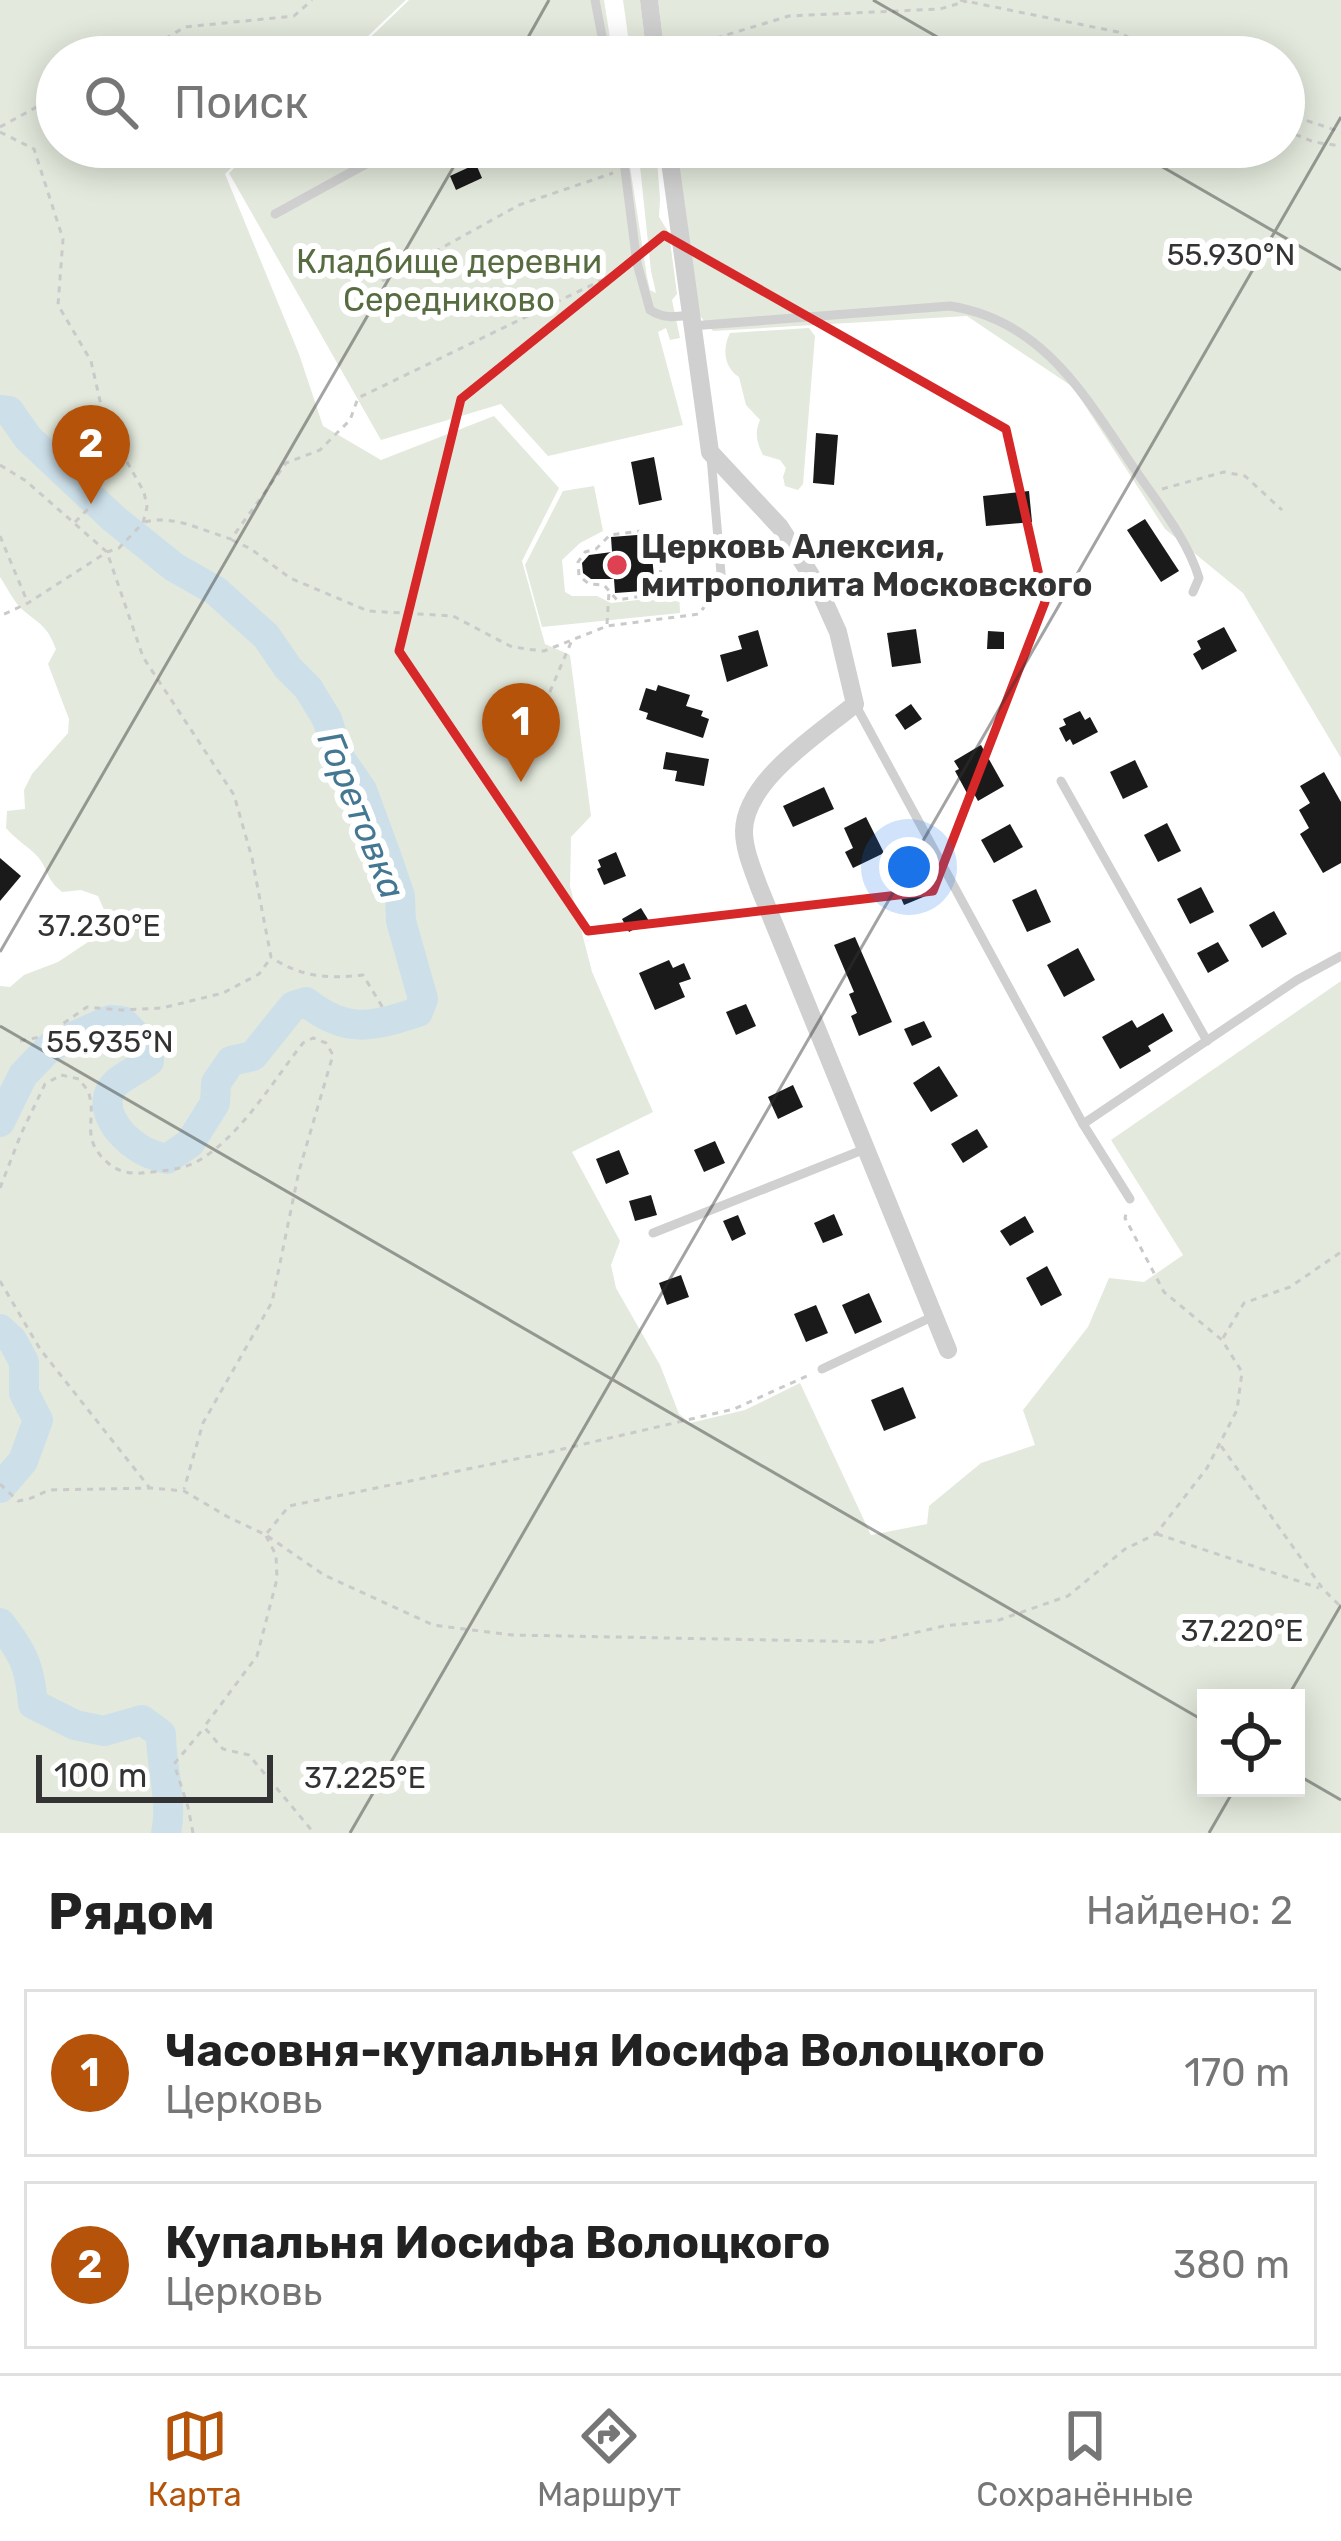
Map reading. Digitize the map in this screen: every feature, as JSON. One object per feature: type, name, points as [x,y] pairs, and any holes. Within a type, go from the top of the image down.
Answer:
[{"type":"street","points":[[649,0],[653,36]]},
{"type":"street","points":[[671,168],[710,452],[779,527],[816,583],[838,632],[855,704],[774,772],[750,805],[744,829],[747,849],[948,1350]]},
{"type":"lane","points":[[596,0],[602,36]]},
{"type":"lane","points":[[275,214],[359,168]]},
{"type":"lane","points":[[626,169],[637,263],[650,310],[659,316],[691,321],[950,306],[982,311],[1023,334],[1068,372],[1151,492],[1195,563],[1199,578],[1193,592]]},
{"type":"lane","points":[[710,452],[722,585]]},
{"type":"lane","points":[[855,704],[1083,1124],[1130,1199]]},
{"type":"lane","points":[[1060,781],[1207,1041]]},
{"type":"lane","points":[[1083,1124],[1341,956]]},
{"type":"lane","points":[[652,1233],[867,1148]]},
{"type":"lane","points":[[822,1369],[934,1316]]},
{"type":"path","points":[[170,36],[185,27],[293,16],[312,0]]},
{"type":"path","points":[[724,36],[789,16],[940,9],[965,0],[1126,36]]},
{"type":"path","points":[[36,108],[0,129],[34,149],[36,155]]},
{"type":"path","points":[[1305,120],[1341,132]]},
{"type":"path","points":[[1305,138],[1341,146]]},
{"type":"path","points":[[40,168],[64,239],[58,305],[91,361],[105,423],[144,492],[147,507],[141,526]]},
{"type":"path","points":[[382,281],[519,205],[626,169]]},
{"type":"path","points":[[231,539],[286,463],[320,450],[350,420],[358,398],[637,263]]},
{"type":"path","points":[[0,465],[26,481],[106,552],[143,657],[234,795],[271,957],[293,972],[336,978],[363,975],[383,1008]]},
{"type":"path","points":[[1151,492],[1224,472],[1245,476],[1282,510]]},
{"type":"path","points":[[74,523],[88,508]]},
{"type":"path","points":[[0,616],[119,548],[152,519],[231,539],[290,578],[368,611],[453,616],[510,646],[544,652],[607,626],[699,614],[722,585]]},
{"type":"path","points":[[641,531],[658,543],[660,560],[661,577],[643,596],[617,600],[604,585],[589,584],[579,576],[578,562],[585,552],[596,549],[610,535],[641,531]]},
{"type":"path","points":[[0,536],[28,603]]},
{"type":"path","points":[[660,560],[695,558]]},
{"type":"path","points":[[607,626],[609,590]]},
{"type":"path","points":[[518,756],[572,640]]},
{"type":"path","points":[[20,1041],[45,1036],[87,1007],[162,1008],[223,993],[259,974],[271,957]]},
{"type":"path","points":[[0,1188],[45,1084],[61,1075],[79,1078],[89,1095],[89,1132],[109,1164],[125,1173],[144,1173],[196,1162],[237,1128],[303,1043],[313,1038],[326,1043],[333,1055],[298,1171],[272,1302],[202,1423],[184,1491]]},
{"type":"path","points":[[0,1484],[18,1501],[49,1490],[184,1491],[266,1534],[324,1575],[433,1625],[512,1635],[874,1642],[944,1626],[999,1620],[1068,1596],[1125,1549],[1156,1534],[1207,1468],[1237,1410],[1242,1372],[1222,1340],[1164,1292],[1124,1218],[1130,1199]]},
{"type":"path","points":[[1222,1340],[1244,1303],[1290,1287],[1341,1252]]},
{"type":"path","points":[[0,1281],[40,1349],[150,1488]]},
{"type":"path","points":[[266,1534],[289,1507],[734,1409],[822,1369]]},
{"type":"path","points":[[1220,1444],[1323,1589],[1341,1607]]},
{"type":"path","points":[[193,1833],[174,1764],[257,1656],[278,1579],[276,1555],[266,1534]]},
{"type":"path","points":[[1156,1534],[1323,1589]]},
{"type":"path","points":[[204,1727],[223,1749],[249,1755],[314,1833]]},
{"type":"highlighted area","points":[[664,235],[1006,429],[1045,602],[933,891],[588,931],[399,651],[461,399]]},
{"type":"green space","points":[[0,0],[406,0],[368,36],[36,36],[36,168],[231,168],[225,174],[299,354],[323,426],[381,460],[494,416],[559,488],[522,561],[545,644],[570,655],[591,816],[571,837],[570,886],[592,972],[653,1112],[572,1152],[620,1241],[611,1265],[616,1288],[660,1365],[679,1414],[690,1423],[745,1410],[800,1383],[871,1535],[927,1524],[929,1506],[981,1463],[1035,1445],[1023,1410],[1088,1327],[1109,1278],[1144,1282],[1183,1255],[1111,1140],[1341,981],[1341,1833],[0,1833],[0,986],[10,987],[88,942],[101,930],[105,912],[98,896],[81,890],[62,892],[38,857],[6,828],[7,811],[25,809],[24,790],[32,774],[68,733],[69,719],[48,664],[56,649],[43,627],[17,604],[0,577]]},
{"type":"green space","points":[[409,0],[604,0],[610,36],[372,36]]},
{"type":"green space","points":[[623,0],[640,0],[644,36],[628,36]]},
{"type":"green space","points":[[658,0],[1341,0],[1341,758],[1243,593],[1165,529],[1073,387],[967,316],[713,331],[699,315],[680,168],[1305,168],[1305,36],[662,36]]},
{"type":"green space","name":"Кладбище деревни Середниково","points":[[234,168],[630,168],[647,277],[650,290],[656,293],[640,168],[658,168],[659,217],[669,233],[677,294],[672,300],[680,338],[670,340],[666,328],[658,332],[683,425],[548,456],[501,404],[381,440],[229,173]]},
{"type":"green space","points":[[809,328],[815,336],[803,484],[798,490],[785,486],[786,468],[780,460],[763,455],[757,438],[760,420],[746,405],[739,377],[727,363],[725,351],[730,333]]},
{"type":"green space","points":[[594,486],[603,531],[562,560],[565,592],[611,603],[656,598],[665,590],[679,589],[680,613],[542,627],[525,565],[563,491]]},
{"type":"building","points":[[478,168],[482,178],[456,190],[450,176]]},
{"type":"building","points":[[816,433],[838,435],[834,485],[813,483]]},
{"type":"building","points":[[654,457],[662,500],[639,505],[631,462]]},
{"type":"building","points":[[1029,491],[1032,522],[986,526],[983,496]]},
{"type":"building","points":[[1145,519],[1179,571],[1161,582],[1127,530]]},
{"type":"building","name":"Церковь Алексия, митрополита Московского","points":[[650,534],[654,577],[642,578],[643,591],[615,593],[614,579],[591,579],[583,573],[582,563],[589,555],[612,552],[611,537]]},
{"type":"building","points":[[1224,627],[1237,651],[1202,670],[1193,654],[1201,649],[1197,641]]},
{"type":"building","points":[[916,629],[921,663],[892,667],[887,633]]},
{"type":"building","points":[[758,630],[768,666],[727,682],[720,655],[742,649],[738,636]]},
{"type":"building","points":[[988,631],[1004,632],[1004,649],[987,649]]},
{"type":"building","points":[[658,685],[690,695],[686,706],[703,711],[701,716],[709,719],[703,738],[646,719],[648,713],[639,710],[646,688],[656,691]]},
{"type":"building","points":[[911,704],[922,719],[905,730],[895,715]]},
{"type":"building","points":[[1080,711],[1085,720],[1090,717],[1098,732],[1073,745],[1059,728],[1066,725],[1063,719]]},
{"type":"building","points":[[981,745],[1004,786],[978,801],[973,792],[968,795],[954,761]]},
{"type":"building","points":[[666,752],[709,759],[704,786],[675,781],[677,771],[663,769]]},
{"type":"building","points":[[1135,760],[1148,787],[1123,799],[1110,772]]},
{"type":"building","points":[[1324,772],[1341,802],[1341,863],[1323,873],[1300,834],[1309,828],[1299,810],[1310,803],[1300,786]]},
{"type":"building","points":[[824,787],[834,809],[793,827],[783,806]]},
{"type":"building","points":[[866,817],[884,853],[853,868],[845,852],[853,848],[844,828]]},
{"type":"building","points":[[1167,823],[1181,851],[1158,862],[1144,835]]},
{"type":"building","points":[[1010,824],[1023,847],[994,863],[981,840]]},
{"type":"building","points":[[616,852],[626,876],[604,885],[598,860]]},
{"type":"building","points":[[0,858],[21,876],[0,901]]},
{"type":"building","points":[[919,873],[928,895],[904,905],[897,889],[910,884],[908,878]]},
{"type":"building","points":[[1201,887],[1214,912],[1190,924],[1177,899]]},
{"type":"building","points":[[1036,889],[1051,922],[1027,932],[1012,900]]},
{"type":"building","points":[[641,908],[649,921],[629,932],[622,919]]},
{"type":"building","points":[[1274,911],[1287,934],[1262,948],[1249,925]]},
{"type":"building","points":[[855,937],[892,1022],[859,1036],[851,1016],[857,1013],[849,994],[854,992],[834,945]]},
{"type":"building","points":[[1218,942],[1229,961],[1208,973],[1197,953]]},
{"type":"building","points":[[1078,948],[1095,980],[1064,997],[1047,965]]},
{"type":"building","points":[[669,960],[673,968],[684,963],[691,979],[679,983],[685,997],[655,1010],[639,973]]},
{"type":"building","points":[[746,1004],[756,1026],[736,1035],[726,1012]]},
{"type":"building","points":[[1163,1013],[1173,1031],[1120,1069],[1102,1037],[1132,1020],[1137,1028]]},
{"type":"building","points":[[924,1021],[932,1037],[912,1046],[904,1029]]},
{"type":"building","points":[[939,1066],[958,1096],[931,1112],[913,1083]]},
{"type":"building","points":[[793,1085],[803,1107],[778,1119],[768,1097]]},
{"type":"building","points":[[977,1129],[988,1147],[963,1163],[951,1144]]},
{"type":"building","points":[[715,1141],[725,1163],[704,1172],[694,1150]]},
{"type":"building","points":[[619,1150],[629,1174],[606,1184],[596,1159]]},
{"type":"building","points":[[651,1195],[657,1215],[635,1221],[629,1201]]},
{"type":"building","points":[[834,1214],[843,1235],[823,1243],[814,1223]]},
{"type":"building","points":[[738,1215],[746,1234],[732,1241],[723,1221]]},
{"type":"building","points":[[1025,1216],[1034,1232],[1010,1246],[1000,1231]]},
{"type":"building","points":[[1047,1266],[1062,1295],[1041,1306],[1026,1278]]},
{"type":"building","points":[[681,1275],[689,1297],[667,1305],[659,1283]]},
{"type":"building","points":[[869,1293],[882,1322],[855,1334],[842,1305]]},
{"type":"building","points":[[816,1305],[828,1333],[806,1342],[794,1314]]},
{"type":"building","points":[[903,1387],[916,1418],[884,1431],[871,1400]]},
{"type":"waterway","name":"Горетовка","points":[[0,410],[9,411],[28,438],[113,518],[174,567],[216,591],[266,636],[308,688],[327,719],[339,757],[362,790],[400,896],[401,921],[423,999],[418,1012],[360,1025],[334,1019],[306,1002],[293,1006],[253,1056],[231,1061],[216,1083],[215,1103],[190,1143],[167,1159],[131,1143],[108,1110],[116,1083],[149,1061],[148,1048],[122,1021],[110,1020],[50,1047],[23,1075],[0,1122]]},
{"type":"waterway","name":"Горетовка","points":[[0,1329],[24,1362],[24,1393],[38,1420],[23,1461],[0,1488]]},
{"type":"waterway","name":"Горетовка","points":[[0,1623],[24,1660],[33,1704],[75,1725],[104,1731],[142,1720],[161,1734],[166,1833]]},
{"type":"place","name":"Купальня Иосифа Волоцкого","points":[[91,504]]},
{"type":"place","name":"Церковь Алексия, митрополита Московского","points":[[617,565]]},
{"type":"place","name":"Часовня-купальня Иосифа Волоцкого","points":[[521,782]]}]
